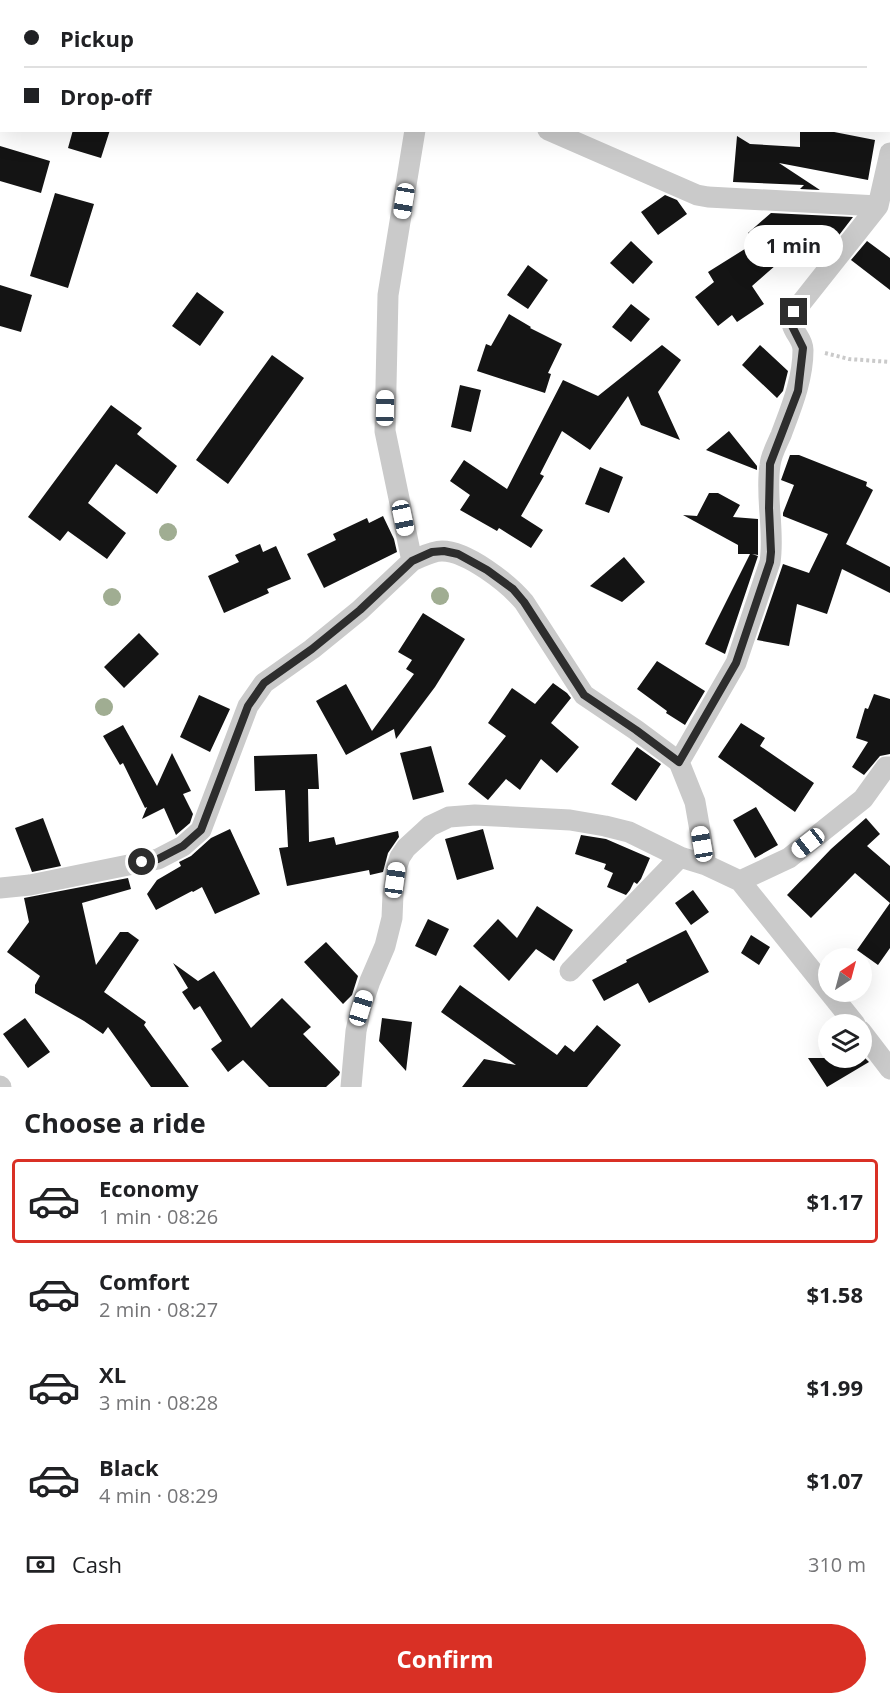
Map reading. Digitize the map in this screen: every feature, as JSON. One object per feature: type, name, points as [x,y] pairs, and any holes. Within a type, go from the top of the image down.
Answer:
[{"type":"street","points":[[412,561],[385,431],[388,295],[415,132]]},
{"type":"street","points":[[554,132],[697,195],[878,206]]},
{"type":"street","points":[[679,762],[736,663],[770,562],[770,464],[798,391],[803,348],[791,324],[794,312],[878,206],[890,153]]},
{"type":"street","points":[[0,888],[30,885],[158,859],[183,846],[201,830],[248,706],[264,683],[312,649],[412,561],[432,552],[444,551],[458,554],[487,570],[513,589],[524,602],[584,695],[679,762],[695,801],[706,865]]},
{"type":"street","points":[[740,881],[789,858],[863,799],[886,767],[890,767]]},
{"type":"street","points":[[351,1087],[359,1019],[390,927],[397,866],[406,848],[430,826],[449,817],[475,814],[570,820],[605,826],[629,832],[680,857],[706,865],[740,881],[847,1014]]},
{"type":"street","points":[[570,971],[680,857]]},
{"type":"street","points":[[872,1045],[890,1069]]},
{"type":"path","points":[[803,348],[849,359],[890,362]]},
{"type":"building","points":[[72,132],[109,132],[101,158],[68,148]]},
{"type":"building","points":[[800,132],[834,132],[875,140],[868,180],[779,163],[820,190],[800,189],[804,185],[733,182],[737,136],[750,144],[800,147]]},
{"type":"building","points":[[0,146],[50,161],[41,193],[0,181]]},
{"type":"building","points":[[55,193],[94,204],[68,288],[30,276]]},
{"type":"building","points":[[665,195],[677,200],[687,214],[658,235],[641,212]]},
{"type":"building","points":[[771,213],[853,217],[836,239],[819,228],[791,250],[752,286],[764,304],[737,322],[732,315],[718,326],[695,297],[714,282],[708,272],[756,242],[748,233]]},
{"type":"building","points":[[631,241],[653,262],[633,284],[610,263]]},
{"type":"building","points":[[867,241],[890,258],[890,290],[851,260]]},
{"type":"building","points":[[528,265],[548,280],[528,309],[507,295]]},
{"type":"building","points":[[0,285],[32,295],[21,332],[0,326]]},
{"type":"building","points":[[197,292],[224,312],[200,346],[172,326]]},
{"type":"building","points":[[631,304],[650,319],[631,342],[612,327]]},
{"type":"building","points":[[509,314],[530,328],[562,344],[548,373],[551,374],[545,393],[477,371],[486,344],[491,346]]},
{"type":"building","points":[[662,345],[681,360],[658,392],[680,440],[641,425],[628,396],[590,450],[562,431],[540,474],[544,476],[521,516],[543,530],[531,548],[499,528],[497,531],[460,510],[470,495],[450,481],[464,460],[507,489],[563,380],[598,396]]},
{"type":"building","points":[[760,345],[788,371],[783,391],[777,398],[742,365]]},
{"type":"building","points":[[272,355],[304,378],[228,484],[196,460]]},
{"type":"building","points":[[460,385],[481,390],[471,432],[451,427]]},
{"type":"building","points":[[111,405],[142,428],[137,434],[177,466],[157,494],[116,464],[88,503],[126,533],[107,559],[68,531],[60,541],[28,517]]},
{"type":"building","points":[[729,431],[757,466],[757,470],[706,450]]},
{"type":"building","points":[[790,455],[799,455],[867,482],[866,486],[873,490],[846,544],[890,567],[890,593],[842,569],[827,614],[797,604],[789,646],[757,640],[783,564],[809,573],[828,534],[783,516],[794,485],[781,480]]},
{"type":"building","points":[[600,467],[623,477],[609,513],[585,504]]},
{"type":"building","points":[[709,493],[718,493],[740,505],[733,517],[758,519],[758,555],[752,554],[758,556],[725,654],[705,644],[750,554],[738,554],[738,545],[683,515],[697,516]]},
{"type":"building","points":[[383,516],[394,539],[397,552],[324,588],[307,554],[336,540],[333,534],[367,518],[369,523]]},
{"type":"building","points":[[260,544],[263,552],[276,546],[291,579],[267,589],[269,593],[224,613],[208,576],[239,562],[235,555]]},
{"type":"building","points":[[624,557],[645,582],[622,602],[590,586]]},
{"type":"building","points":[[423,613],[465,639],[435,687],[396,739],[394,729],[346,755],[316,701],[346,684],[372,731],[414,674],[406,669],[412,660],[398,652]]},
{"type":"building","points":[[139,633],[159,654],[124,688],[104,667]]},
{"type":"building","points":[[657,661],[705,691],[685,725],[637,689]]},
{"type":"building","points":[[553,683],[571,698],[551,723],[579,747],[557,773],[541,759],[520,790],[506,779],[488,800],[468,784],[506,736],[488,723],[512,688],[535,704]]},
{"type":"building","points":[[874,694],[890,699],[890,754],[880,756],[864,775],[852,767],[868,742],[856,738],[865,708],[868,709]]},
{"type":"building","points":[[199,695],[230,709],[210,752],[180,737]]},
{"type":"building","points":[[741,723],[765,738],[760,746],[814,783],[795,812],[718,757]]},
{"type":"building","points":[[123,725],[157,786],[172,753],[191,791],[183,794],[193,814],[190,823],[176,835],[164,808],[142,819],[147,807],[145,808],[123,763],[120,765],[103,736]]},
{"type":"building","points":[[431,746],[444,792],[413,800],[400,753]]},
{"type":"building","points":[[637,747],[661,764],[636,801],[611,784]]},
{"type":"building","points":[[317,754],[319,789],[308,789],[309,842],[334,837],[336,845],[398,831],[399,837],[388,853],[383,872],[370,875],[369,870],[287,886],[279,848],[288,847],[285,790],[255,791],[254,756]]},
{"type":"building","points":[[756,807],[778,845],[755,858],[733,820]]},
{"type":"building","points":[[43,818],[61,866],[32,872],[15,828]]},
{"type":"building","points":[[866,818],[880,834],[867,846],[890,866],[890,903],[855,873],[811,918],[787,895],[831,849]]},
{"type":"building","points":[[230,829],[260,894],[215,914],[202,887],[156,910],[147,894],[157,880],[181,866],[179,862],[191,856],[211,838]]},
{"type":"building","points":[[483,829],[494,869],[457,880],[445,839]]},
{"type":"building","points":[[581,835],[606,839],[650,858],[641,879],[637,884],[634,882],[626,895],[607,887],[613,873],[604,869],[606,864],[575,854]]},
{"type":"building","points":[[128,878],[131,889],[82,903],[96,965],[120,932],[128,932],[139,940],[104,992],[146,1022],[144,1025],[189,1087],[151,1087],[108,1027],[103,1034],[35,993],[35,985],[40,976],[7,952],[29,922],[24,898]]},
{"type":"building","points":[[693,890],[709,912],[691,925],[675,903]]},
{"type":"building","points":[[890,903],[890,948],[878,965],[872,961],[872,948],[858,948]]},
{"type":"building","points":[[537,906],[573,930],[554,961],[536,949],[509,981],[473,946],[498,919],[517,938]]},
{"type":"building","points":[[428,919],[449,929],[436,956],[415,946]]},
{"type":"building","points":[[686,930],[709,972],[649,1003],[638,983],[604,1001],[592,980]]},
{"type":"building","points":[[751,935],[770,947],[759,965],[741,953]]},
{"type":"building","points":[[326,942],[358,976],[352,995],[343,1004],[304,962]]},
{"type":"building","points":[[173,963],[198,981],[214,971],[251,1028],[282,998],[311,1027],[303,1034],[340,1072],[339,1075],[326,1087],[269,1087],[243,1060],[228,1072],[211,1049],[222,1041],[200,1006],[194,1010],[182,992],[188,988]]},
{"type":"building","points":[[460,985],[557,1055],[565,1045],[574,1052],[597,1025],[621,1045],[587,1087],[462,1087],[484,1059],[516,1065],[441,1012]]},
{"type":"building","points":[[25,1018],[50,1052],[28,1068],[3,1034]]},
{"type":"building","points":[[382,1018],[412,1022],[406,1071],[379,1041]]},
{"type":"building","points":[[808,1058],[818,1058],[818,1068],[859,1068],[827,1087]]},
{"type":"route","points":[[142,862],[158,859],[183,846],[201,830],[248,706],[264,683],[312,649],[360,610],[412,561],[432,552],[444,551],[458,554],[487,570],[513,589],[524,602],[584,695],[679,762],[736,663],[770,562],[770,464],[798,391],[803,348],[791,324],[794,312]]}]
